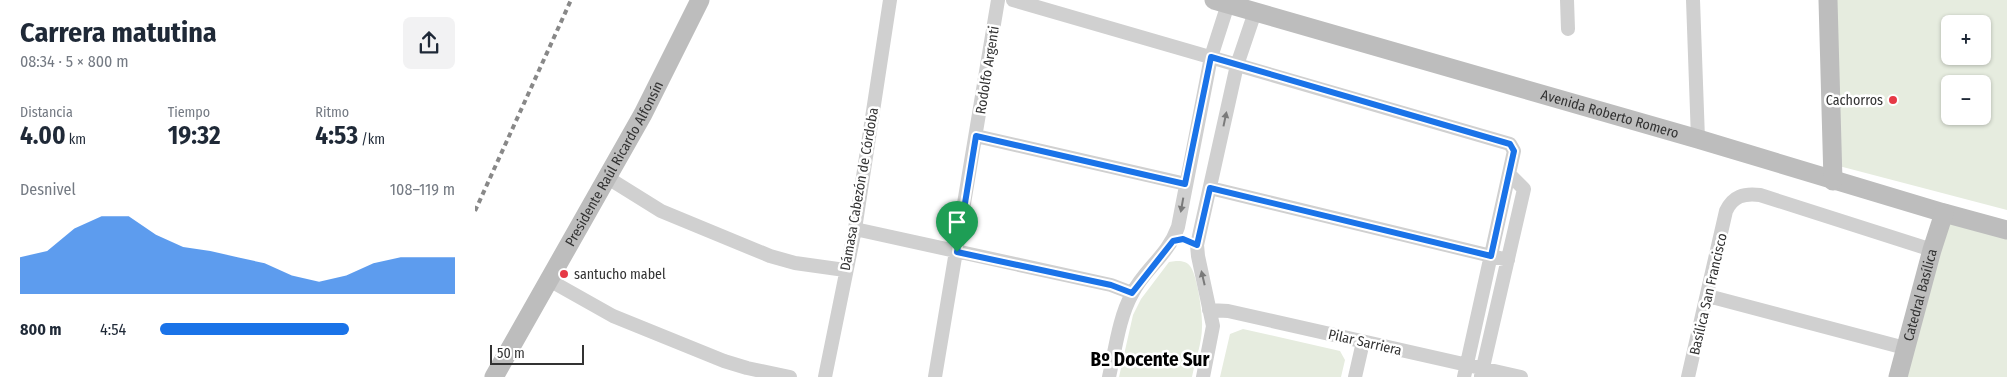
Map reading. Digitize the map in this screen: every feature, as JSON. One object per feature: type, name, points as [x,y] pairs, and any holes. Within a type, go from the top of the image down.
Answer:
[{"type":"main road","name":"Presidente Raúl Ricardo Alfonsín","points":[[494,377],[643,114],[700,0]]},
{"type":"main road","points":[[1827,0],[1833,181]]},
{"type":"main road","name":"Avenida Roberto Romero","points":[[1221,2],[2007,230]]},
{"type":"main road","name":"Catedral Basílica","points":[[1898,377],[1932,250],[1944,213]]},
{"type":"street","name":"Dámasa Cabezón de Córdoba","points":[[825,377],[845,270],[855,229],[890,0]]},
{"type":"street","name":"Rodolfo Argenti","points":[[935,377],[998,0]]},
{"type":"street","points":[[1013,0],[1510,144],[1514,151],[1465,371]]},
{"type":"street","points":[[1567,0],[1568,29]]},
{"type":"street","points":[[1693,0],[1698,139]]},
{"type":"street","points":[[1109,377],[1126,307],[1132,293],[1173,241],[1221,2]]},
{"type":"street","points":[[1203,377],[1213,326],[1197,245],[1237,65],[1255,12]]},
{"type":"street","points":[[976,136],[1185,184]]},
{"type":"street","points":[[1482,373],[1524,189],[1509,174]]},
{"type":"street","points":[[608,178],[668,214],[770,256],[795,263],[845,270]]},
{"type":"street","points":[[1210,188],[1508,260]]},
{"type":"street","name":"Basílica San Francisco","points":[[1688,377],[1726,211],[1730,203],[1737,198],[1747,194],[1760,195],[1932,250]]},
{"type":"street","points":[[855,229],[1111,285],[1132,293]]},
{"type":"street","points":[[1173,241],[1183,239],[1197,245]]},
{"type":"street","points":[[549,280],[613,316],[724,361],[790,377]]},
{"type":"street","points":[[1708,296],[1905,348]]},
{"type":"street","name":"Pilar Sarriera","points":[[1209,310],[1228,311],[1363,342],[1465,371],[1521,377]]},
{"type":"street","points":[[1355,377],[1363,342]]},
{"type":"shaded area","name":"Cachorros","points":[[1833,0],[2007,0],[2007,210],[1839,166]]},
{"type":"shaded area","points":[[1946,217],[2007,234],[2007,377],[1906,377]]},
{"type":"shaded area","points":[[1169,262],[1187,263],[1193,270],[1200,305],[1202,333],[1192,377],[1119,377],[1133,315],[1141,299]]},
{"type":"shaded area","points":[[1243,329],[1340,351],[1345,360],[1341,377],[1220,377],[1230,334]]},
{"type":"railway","points":[[475,211],[571,0]]},
{"type":"place","name":"Cachorros","points":[[1893,100]]},
{"type":"place","name":"santucho mabel","points":[[564,274]]},
{"type":"district","name":"Bº Docente Sur","points":[[1150,359]]},
{"type":"route","points":[[1211,57],[1510,144],[1514,151],[1491,256],[1210,188],[1197,245],[1191,240],[1173,241],[1132,293],[1111,285],[957,252],[976,136],[1185,184],[1211,57]]}]
